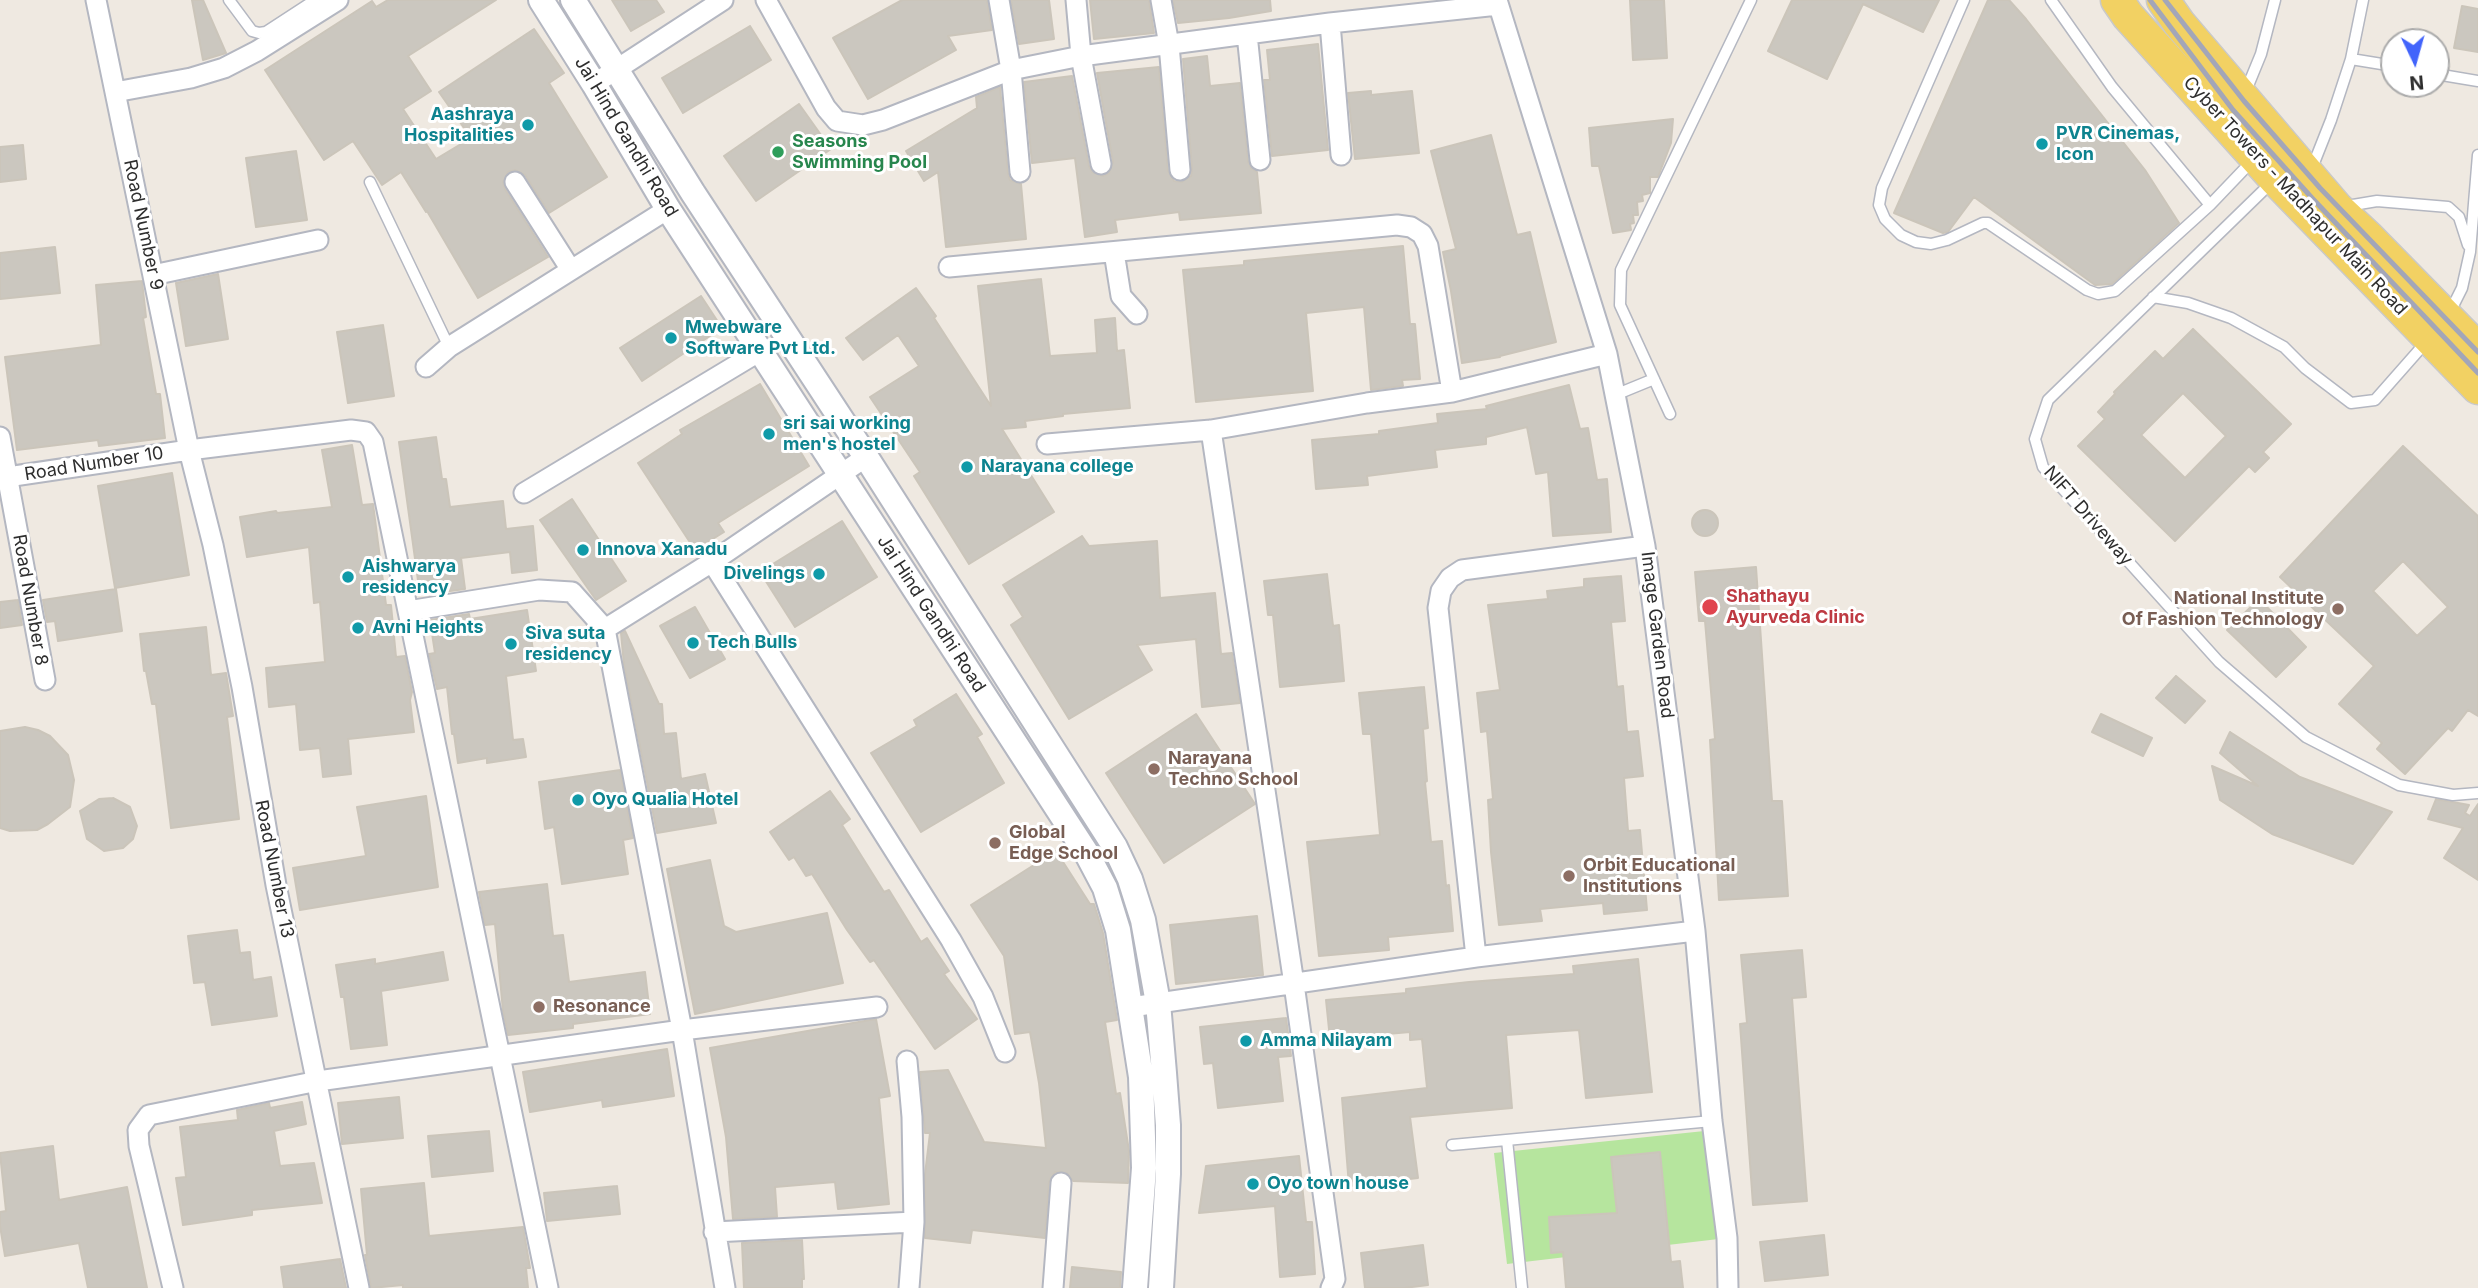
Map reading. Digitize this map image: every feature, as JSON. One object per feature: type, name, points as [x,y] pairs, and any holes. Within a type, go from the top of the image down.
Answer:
[{"type":"main road","name":"Cyber Towers - Madhapur Main Road","points":[[2117,0],[2128,16],[2265,168],[2438,328],[2476,341]]},
{"type":"main road","name":"Cyber Towers - Madhapur Main Road","points":[[2163,0],[2179,23],[2438,328],[2478,388]]},
{"type":"street","name":"Road Number 9","points":[[96,0],[188,450]]},
{"type":"street","points":[[115,92],[191,78],[225,68],[269,36],[338,0]]},
{"type":"street","name":"Jai Hind Gandhi Road","points":[[541,0],[668,209],[1087,854],[1105,888],[1118,929],[1140,1077],[1144,1168],[1135,1288]]},
{"type":"street","name":"Jai Hind Gandhi Road","points":[[573,0],[692,193],[866,457],[1115,847],[1137,898],[1158,1003],[1168,1125],[1161,1288]]},
{"type":"street","points":[[594,84],[723,0]]},
{"type":"street","points":[[766,0],[826,108],[837,121],[863,125],[883,120],[1012,70],[1081,56],[1497,2]]},
{"type":"street","points":[[999,0],[1012,70],[1020,172]]},
{"type":"street","points":[[1076,0],[1081,56],[1101,164]]},
{"type":"street","points":[[1161,0],[1169,45],[1180,170]]},
{"type":"street","name":"Image Garden Road","points":[[1497,2],[1607,354],[1646,546],[1695,931],[1712,1121],[1727,1238],[1728,1288]]},
{"type":"street","points":[[1330,23],[1341,155]]},
{"type":"street","points":[[1247,34],[1260,160]]},
{"type":"street","points":[[515,183],[571,270]]},
{"type":"street","points":[[426,367],[449,347],[668,209]]},
{"type":"street","points":[[949,267],[1397,225],[1411,227],[1422,234],[1428,246],[1452,392]]},
{"type":"street","points":[[153,275],[318,240]]},
{"type":"street","points":[[1114,252],[1121,296],[1137,314]]},
{"type":"street","points":[[524,493],[760,351]]},
{"type":"street","points":[[1046,444],[1211,430],[1367,403],[1452,392],[1607,354]]},
{"type":"street","name":"Road Number 10","points":[[4,478],[188,450],[351,430],[366,432],[373,442],[408,611]]},
{"type":"street","points":[[1211,430],[1294,984],[1335,1279],[1331,1288]]},
{"type":"street","name":"Road Number 8","points":[[0,437],[4,478],[45,680]]},
{"type":"street","name":"Road Number 13","points":[[188,450],[216,558],[242,687],[276,885],[359,1288]]},
{"type":"street","points":[[605,629],[712,562],[866,457]]},
{"type":"street","points":[[1476,957],[1438,608],[1441,591],[1450,578],[1462,570],[1646,546]]},
{"type":"street","points":[[712,562],[951,940],[984,997],[1005,1052]]},
{"type":"street","points":[[548,1288],[408,611],[539,590],[572,592],[605,629],[682,1030],[725,1288]]},
{"type":"street","points":[[1131,1007],[1476,957],[1695,931]]},
{"type":"street","points":[[173,1288],[139,1146],[138,1130],[149,1115],[318,1081],[682,1030],[877,1007]]},
{"type":"street","points":[[907,1061],[912,1117],[914,1222],[909,1288]]},
{"type":"street","points":[[1053,1288],[1061,1184]]},
{"type":"street","points":[[714,1232],[914,1222]]},
{"type":"lane","points":[[229,0],[252,31],[269,36],[315,0]]},
{"type":"lane","points":[[1670,414],[1620,305],[1620,270],[1751,0]]},
{"type":"lane","points":[[1964,0],[1882,188],[1879,205],[1885,219],[1901,235],[1916,242],[1931,244],[1988,223],[2087,290],[2098,294],[2115,291],[2210,205],[2265,168]]},
{"type":"lane","points":[[2051,0],[2112,87],[2210,205]]},
{"type":"lane","points":[[2243,98],[2261,54],[2276,0]]},
{"type":"lane","points":[[2309,175],[2351,59],[2363,0]]},
{"type":"lane","points":[[2351,59],[2380,64]]},
{"type":"lane","points":[[2450,76],[2478,80]]},
{"type":"lane","points":[[2153,297],[2188,303],[2231,318],[2284,347],[2305,368],[2351,402],[2375,400],[2438,328],[2462,288],[2474,253],[2478,155]]},
{"type":"lane","name":"NIFT Driveway","points":[[2265,168],[2153,297],[2048,400],[2035,439],[2043,467],[2219,662],[2305,737],[2399,785],[2453,795],[2478,793]]},
{"type":"lane","points":[[370,181],[449,347]]},
{"type":"lane","points":[[2337,208],[2377,201],[2448,207],[2459,217],[2474,253]]},
{"type":"lane","points":[[1615,395],[1654,379]]},
{"type":"lane","points":[[1452,1145],[1712,1121]]},
{"type":"lane","points":[[1507,1140],[1522,1288]]},
{"type":"green space","points":[[1714,1130],[1727,1238],[1507,1264],[1494,1153]]},
{"type":"building","points":[[192,0],[203,0],[226,53],[203,60]]},
{"type":"building","points":[[388,0],[496,0],[408,56],[431,91],[403,109],[436,159],[471,138],[439,92],[534,29],[564,73],[549,83],[607,177],[549,213],[525,175],[515,170],[508,172],[503,182],[505,189],[548,257],[478,298],[401,172],[382,185],[353,141],[324,160],[265,70],[372,1],[376,7]]},
{"type":"building","points":[[612,0],[656,0],[664,12],[631,31]]},
{"type":"building","points":[[902,0],[987,0],[992,30],[948,36],[956,50],[868,99],[833,38]]},
{"type":"building","points":[[1011,0],[1049,0],[1054,39],[1019,44]]},
{"type":"building","points":[[1090,0],[1149,0],[1154,33],[1094,39]]},
{"type":"building","points":[[1173,0],[1270,0],[1271,11],[1178,23]]},
{"type":"building","points":[[1630,0],[1664,0],[1667,58],[1633,60]]},
{"type":"building","points":[[1792,0],[1939,0],[1923,32],[1863,4],[1827,79],[1768,51]]},
{"type":"building","points":[[1988,0],[2009,0],[2026,19],[2145,170],[2179,223],[2112,284],[2095,285],[1974,197],[1948,232],[1943,233],[1894,213]]},
{"type":"building","points":[[2462,6],[2478,9],[2478,52],[2454,48]]},
{"type":"building","points":[[750,26],[771,60],[683,113],[662,78]]},
{"type":"building","points":[[1318,44],[1328,150],[1272,156],[1264,80],[1270,80],[1267,50]]},
{"type":"building","points":[[1207,56],[1210,86],[1240,83],[1248,161],[1251,168],[1257,172],[1261,213],[1180,220],[1179,212],[1115,220],[1117,232],[1085,237],[1075,158],[1032,163],[1024,82],[1072,76],[1089,166],[1092,172],[1103,176],[1109,173],[1113,162],[1097,73],[1159,67],[1168,171],[1174,181],[1182,182],[1191,176],[1192,169],[1183,59]]},
{"type":"building","points":[[1000,87],[1008,173],[1010,180],[1021,184],[1026,239],[946,247],[938,172],[924,181],[906,151],[977,108],[976,97]]},
{"type":"building","points":[[1371,91],[1371,95],[1412,91],[1419,153],[1355,159],[1348,93]]},
{"type":"building","name":"Seasons Swimming Pool","points":[[799,104],[831,149],[756,201],[724,156]]},
{"type":"building","points":[[1673,119],[1671,143],[1658,177],[1650,177],[1650,193],[1642,195],[1643,201],[1637,202],[1638,215],[1633,215],[1631,230],[1613,233],[1599,166],[1592,166],[1589,128]]},
{"type":"building","points":[[1491,135],[1517,235],[1530,232],[1556,342],[1500,357],[1462,363],[1443,252],[1456,249],[1431,151]]},
{"type":"building","points":[[23,145],[26,179],[0,182],[0,147]]},
{"type":"building","points":[[296,151],[307,220],[256,227],[246,158]]},
{"type":"building","points":[[1403,246],[1410,324],[1415,324],[1420,379],[1402,380],[1403,386],[1371,390],[1364,307],[1306,313],[1313,391],[1196,402],[1183,270],[1244,265],[1244,261]]},
{"type":"building","points":[[55,247],[60,293],[0,299],[0,253]]},
{"type":"building","points":[[218,274],[228,339],[186,346],[176,283]]},
{"type":"building","points":[[1041,279],[1050,356],[1097,353],[1095,320],[1115,318],[1117,351],[1124,350],[1130,408],[1063,414],[1025,421],[1026,427],[1002,429],[1054,512],[969,564],[914,476],[920,472],[870,397],[919,366],[898,335],[863,360],[846,338],[916,288],[991,406],[978,286]]},
{"type":"building","points":[[142,281],[146,317],[143,318],[156,394],[160,394],[165,438],[99,446],[98,440],[17,450],[5,357],[101,345],[96,285]]},
{"type":"building","name":"Mwebware Software Pvt Ltd.","points":[[701,296],[722,328],[642,381],[620,348]]},
{"type":"building","points":[[383,325],[394,396],[348,403],[337,332]]},
{"type":"building","points":[[2193,329],[2291,424],[2263,452],[2269,458],[2255,472],[2249,466],[2175,541],[2078,446],[2105,419],[2098,412],[2114,392],[2155,351],[2163,359]],"holes":[[[2183,393],[2226,436],[2185,478],[2141,435]]]},
{"type":"building","points":[[760,384],[809,466],[718,523],[724,532],[695,550],[638,463],[682,434],[680,430]]},
{"type":"building","points":[[1569,385],[1580,429],[1588,428],[1597,480],[1607,479],[1611,532],[1553,536],[1548,472],[1536,474],[1527,427],[1486,437],[1486,444],[1435,450],[1437,467],[1367,476],[1368,485],[1316,489],[1312,440],[1379,434],[1379,431],[1438,423],[1437,414],[1487,409],[1486,406]]},
{"type":"building","points":[[436,437],[442,479],[446,479],[450,507],[503,501],[506,529],[533,526],[537,570],[512,573],[510,552],[461,558],[465,589],[420,595],[399,442]]},
{"type":"building","points":[[352,445],[362,505],[373,504],[386,605],[391,605],[396,657],[405,656],[412,692],[410,700],[414,732],[348,739],[351,774],[323,777],[320,748],[300,750],[296,704],[269,707],[266,668],[325,662],[320,602],[314,603],[309,547],[247,557],[240,517],[332,507],[322,450]]},
{"type":"building","name":"National Institute Of Fashion Technology","points":[[2403,446],[2478,516],[2478,716],[2468,710],[2452,731],[2448,728],[2405,774],[2377,749],[2382,743],[2339,704],[2374,666],[2280,577]],"holes":[[[2403,561],[2448,607],[2417,636],[2373,591]]]},
{"type":"building","points":[[172,473],[189,575],[115,588],[98,486]]},
{"type":"building","name":"Innova Xanadu","points":[[572,499],[626,581],[596,600],[540,520]]},
{"type":"building","points":[[1705,510],[1714,514],[1718,523],[1714,532],[1705,536],[1696,532],[1692,523],[1696,514]]},
{"type":"building","name":"Divelings","points":[[842,521],[877,577],[795,627],[760,572]]},
{"type":"building","points":[[1082,536],[1089,546],[1157,541],[1160,598],[1215,593],[1221,654],[1232,653],[1240,703],[1202,707],[1196,639],[1137,645],[1152,670],[1069,719],[1011,625],[1023,617],[1003,585]]},
{"type":"building","points":[[1756,567],[1772,801],[1782,801],[1788,896],[1719,900],[1710,740],[1715,739],[1705,621],[1699,621],[1695,572]]},
{"type":"building","points":[[1327,574],[1333,626],[1339,625],[1344,681],[1280,687],[1273,615],[1268,615],[1264,581]]},
{"type":"building","points":[[1621,576],[1625,621],[1611,622],[1617,687],[1623,686],[1627,732],[1638,731],[1643,776],[1624,778],[1628,831],[1640,830],[1647,910],[1604,914],[1603,903],[1540,909],[1542,921],[1499,925],[1491,852],[1488,800],[1493,799],[1487,731],[1481,732],[1477,693],[1500,690],[1488,605],[1548,599],[1547,591],[1584,587],[1584,579]]},
{"type":"building","points":[[116,589],[122,631],[58,641],[55,621],[47,622],[43,600]]},
{"type":"building","points":[[2259,599],[2306,647],[2276,677],[2227,630]]},
{"type":"building","points":[[18,600],[22,625],[0,628],[0,602]]},
{"type":"building","name":"Tech Bulls","points":[[695,607],[725,659],[690,678],[660,626]]},
{"type":"building","points":[[527,610],[536,671],[506,676],[513,740],[523,739],[526,757],[487,763],[487,758],[458,763],[447,687],[437,689],[429,654],[435,653],[430,620],[469,614],[470,619]]},
{"type":"building","points":[[206,627],[211,675],[226,673],[233,716],[227,717],[239,819],[171,828],[156,704],[152,704],[144,671],[140,634]]},
{"type":"building","points":[[625,631],[659,704],[662,704],[664,734],[676,733],[681,779],[705,774],[716,823],[657,833],[624,665],[621,633]]},
{"type":"building","points":[[2176,676],[2205,701],[2185,723],[2156,698]]},
{"type":"building","points":[[1424,687],[1428,728],[1423,729],[1425,782],[1431,842],[1442,841],[1453,931],[1388,937],[1389,950],[1319,956],[1307,842],[1380,835],[1371,734],[1363,734],[1359,693]]},
{"type":"building","points":[[956,694],[982,734],[977,737],[1004,783],[921,832],[871,753],[917,726],[914,720]]},
{"type":"building","points":[[1196,714],[1255,804],[1164,863],[1106,773]]},
{"type":"building","points":[[2101,714],[2152,738],[2143,756],[2092,732]]},
{"type":"building","points":[[25,727],[50,736],[68,755],[74,780],[70,807],[37,830],[10,831],[0,828],[0,731]]},
{"type":"building","points":[[2230,732],[2300,777],[2392,812],[2353,864],[2272,834],[2220,800],[2212,766],[2258,786],[2220,753]]},
{"type":"building","points":[[620,770],[633,838],[623,840],[628,874],[562,884],[554,827],[545,829],[539,782]]},
{"type":"building","points":[[830,791],[850,819],[842,825],[884,892],[889,890],[921,942],[927,938],[949,971],[944,974],[977,1019],[935,1049],[874,960],[870,962],[847,930],[812,874],[806,876],[794,857],[789,860],[770,832]]},
{"type":"building","points":[[426,796],[438,887],[300,910],[293,868],[366,856],[357,807]]},
{"type":"building","points":[[113,798],[130,807],[137,826],[133,839],[123,848],[104,851],[87,839],[80,811],[99,799]]},
{"type":"building","points":[[2436,799],[2469,805],[2465,813],[2470,816],[2478,804],[2478,880],[2444,858],[2463,828],[2428,819]]},
{"type":"building","points":[[1056,851],[1090,904],[1094,904],[1103,933],[1117,1020],[1105,1022],[1116,1094],[1120,1093],[1129,1151],[1128,1183],[1073,1181],[1067,1173],[1055,1172],[1049,1182],[1045,1238],[972,1230],[970,1243],[925,1238],[925,1174],[930,1133],[925,1133],[920,1072],[948,1070],[984,1142],[1046,1148],[1030,1032],[1015,1034],[1004,956],[971,905]]},
{"type":"building","points":[[710,860],[724,926],[736,932],[827,913],[843,983],[695,1014],[667,869]]},
{"type":"building","points":[[547,884],[553,936],[563,935],[569,982],[645,972],[650,1014],[573,1024],[573,1028],[508,1035],[503,1011],[495,924],[485,925],[479,892]]},
{"type":"building","points":[[1257,916],[1263,975],[1176,984],[1170,925]]},
{"type":"building","points":[[237,930],[240,953],[250,952],[253,980],[271,977],[277,1016],[212,1025],[205,982],[194,983],[188,936]]},
{"type":"building","points":[[1802,950],[1806,997],[1792,998],[1807,1201],[1753,1205],[1740,1024],[1747,1023],[1741,955]]},
{"type":"building","points":[[443,952],[448,980],[381,991],[387,1045],[351,1049],[344,997],[341,997],[336,965],[375,959],[375,964]]},
{"type":"building","points":[[1638,959],[1652,1092],[1586,1098],[1579,1030],[1506,1035],[1512,1108],[1410,1117],[1418,1178],[1349,1186],[1342,1098],[1427,1088],[1422,1039],[1410,1040],[1410,1032],[1330,1039],[1326,1000],[1406,993],[1406,989],[1469,982],[1574,974],[1573,966]]},
{"type":"building","points":[[1286,1018],[1291,1056],[1278,1057],[1283,1101],[1218,1108],[1213,1063],[1204,1064],[1200,1027]]},
{"type":"building","points":[[876,1019],[890,1096],[879,1098],[889,1204],[838,1209],[835,1182],[775,1187],[777,1217],[733,1219],[726,1137],[710,1048]]},
{"type":"building","points":[[667,1049],[674,1096],[603,1107],[602,1100],[530,1112],[523,1072]]},
{"type":"building","points":[[399,1097],[403,1138],[342,1144],[338,1103]]},
{"type":"building","points":[[302,1102],[306,1124],[274,1131],[280,1166],[314,1163],[322,1203],[252,1210],[252,1215],[183,1225],[176,1178],[186,1177],[180,1127],[238,1120],[237,1110],[269,1103],[270,1108]]},
{"type":"building","points":[[489,1131],[493,1171],[432,1177],[428,1136]]},
{"type":"building","points":[[53,1146],[59,1200],[127,1187],[147,1288],[88,1288],[79,1243],[5,1256],[0,1226],[0,1212],[6,1211],[0,1153]]},
{"type":"building","points":[[1660,1152],[1671,1262],[1680,1261],[1683,1288],[1566,1288],[1563,1252],[1551,1253],[1549,1217],[1617,1213],[1611,1157]]},
{"type":"building","name":"Oyo town house","points":[[1299,1156],[1306,1222],[1312,1222],[1315,1274],[1280,1277],[1275,1206],[1199,1213],[1206,1166]]},
{"type":"building","points":[[424,1183],[429,1236],[523,1227],[530,1268],[526,1268],[528,1288],[403,1288],[403,1285],[371,1288],[365,1255],[361,1189]]},
{"type":"building","points":[[617,1186],[620,1214],[547,1221],[544,1193]]},
{"type":"building","points":[[1824,1235],[1828,1275],[1765,1281],[1760,1242]]},
{"type":"building","points":[[802,1240],[802,1288],[744,1288],[742,1243]]},
{"type":"building","points":[[1423,1245],[1428,1285],[1365,1288],[1361,1253]]},
{"type":"building","points":[[340,1259],[346,1288],[284,1288],[281,1267]]},
{"type":"building","points":[[1072,1267],[1121,1272],[1120,1288],[1070,1288]]},
{"type":"railway","points":[[2150,0],[2233,110],[2312,198],[2478,373]]},
{"type":"railway","points":[[2165,0],[2244,101],[2320,188],[2478,352]]},
{"type":"place","name":"Aashraya Hospitalities","points":[[528,125]]},
{"type":"place","name":"PVR Cinemas, Icon","points":[[2042,144]]},
{"type":"place","name":"Seasons Swimming Pool","points":[[778,152]]},
{"type":"place","name":"Mwebware Software Pvt Ltd.","points":[[671,338]]},
{"type":"place","name":"sri sai working men's hostel","points":[[769,434]]},
{"type":"place","name":"Narayana college","points":[[967,467]]},
{"type":"place","name":"Innova Xanadu","points":[[583,550]]},
{"type":"place","name":"Divelings","points":[[819,574]]},
{"type":"place","name":"Aishwarya residency","points":[[348,577]]},
{"type":"place","name":"Shathayu Ayurveda Clinic","points":[[1710,607]]},
{"type":"place","name":"National Institute Of Fashion Technology","points":[[2338,609]]},
{"type":"place","name":"Avni Heights","points":[[358,628]]},
{"type":"place","name":"Tech Bulls","points":[[693,643]]},
{"type":"place","name":"Siva suta residency","points":[[511,644]]},
{"type":"place","name":"Narayana Techno School","points":[[1154,769]]},
{"type":"place","name":"Oyo Qualia Hotel","points":[[578,800]]},
{"type":"place","name":"Global Edge School","points":[[995,843]]},
{"type":"place","name":"Orbit Educational Institutions","points":[[1569,876]]},
{"type":"place","name":"Resonance","points":[[539,1007]]},
{"type":"place","name":"Amma Nilayam","points":[[1246,1041]]},
{"type":"place","name":"Oyo town house","points":[[1253,1184]]}]
